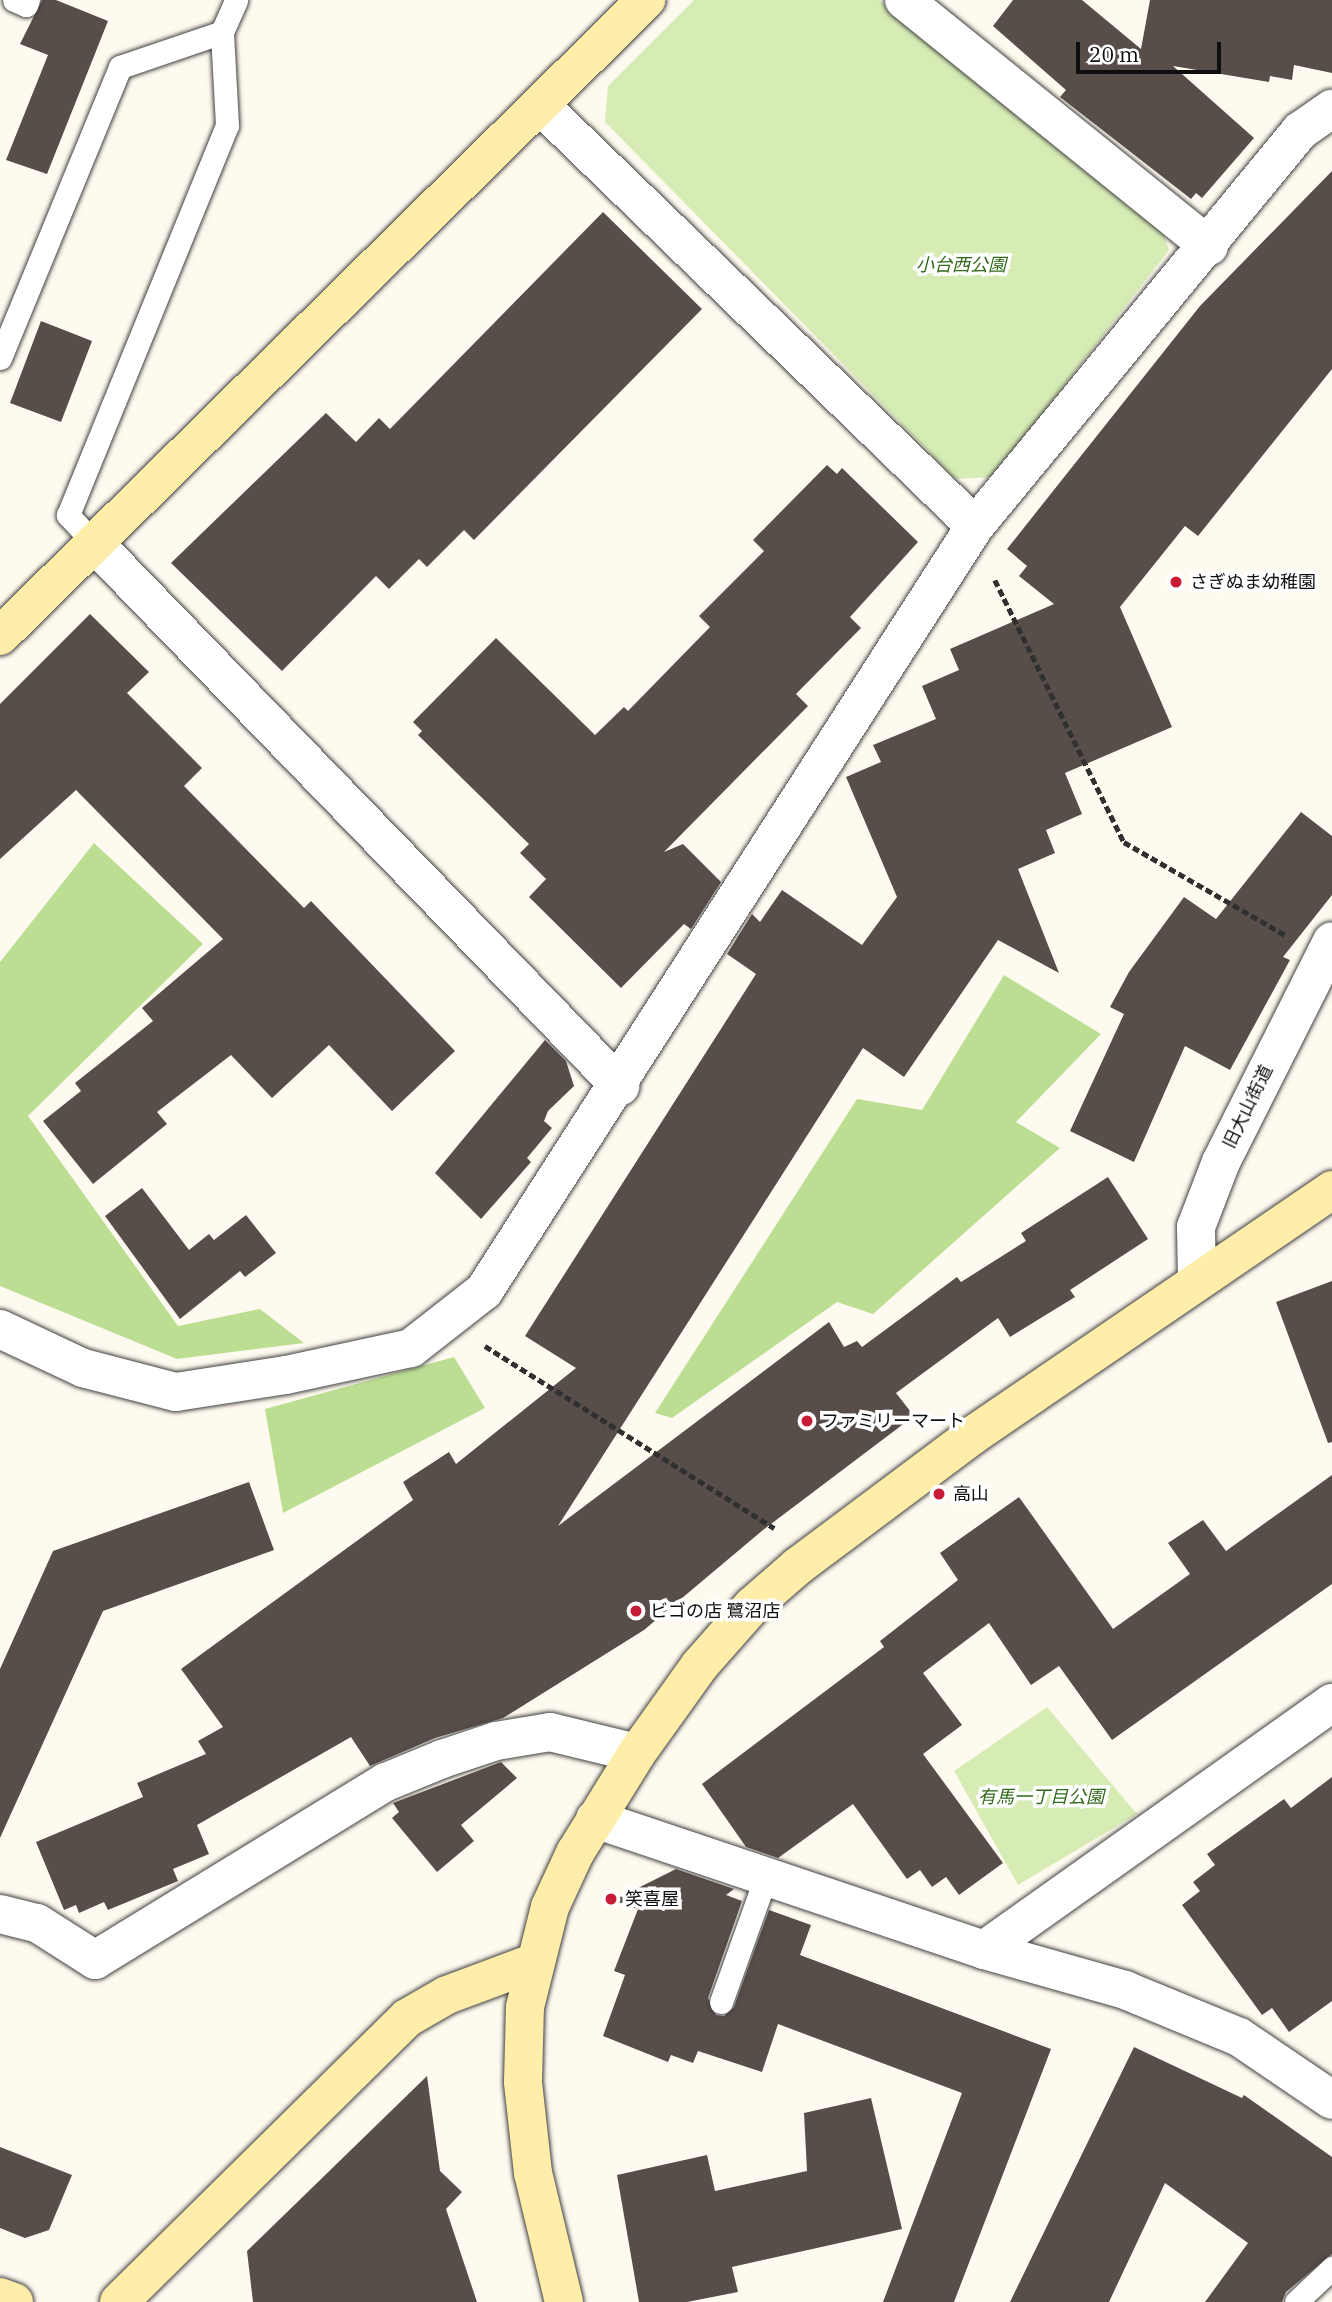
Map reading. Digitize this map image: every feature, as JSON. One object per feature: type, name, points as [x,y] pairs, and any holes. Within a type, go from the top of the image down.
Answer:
[{"type":"street","points":[[0,636],[646,0]]},
{"type":"street","points":[[904,0],[1209,246]]},
{"type":"street","points":[[540,105],[973,530]]},
{"type":"street","points":[[0,1329],[83,1368],[176,1392],[286,1375],[411,1348],[484,1291],[620,1086],[973,530],[1209,246],[1300,131],[1332,109]]},
{"type":"street","points":[[95,544],[620,1086]]},
{"type":"street","name":"旧大山街道","points":[[1197,1281],[1196,1227],[1221,1162],[1327,949]]},
{"type":"street","points":[[564,2302],[533,2173],[523,2082],[525,2007],[533,1963],[550,1907],[595,1819],[637,1753],[700,1665],[752,1606],[797,1566],[973,1435],[1332,1190]]},
{"type":"street","points":[[984,1950],[1332,1703]]},
{"type":"street","points":[[0,1914],[37,1923],[95,1960],[386,1783],[442,1759],[496,1741],[550,1732],[637,1753]]},
{"type":"street","points":[[595,1819],[984,1950],[1125,1990],[1239,2037],[1332,2100]]},
{"type":"street","points":[[119,2302],[407,2018],[447,1995],[533,1963]]},
{"type":"street","points":[[0,2297],[14,2302]]},
{"type":"lane","points":[[14,0],[26,5],[28,0]]},
{"type":"lane","points":[[95,544],[68,515],[227,125],[222,32],[236,0]]},
{"type":"lane","points":[[0,358],[120,67],[222,32]]},
{"type":"lane","points":[[721,2002],[766,1876]]},
{"type":"lane","points":[[1296,2302],[1332,2268]]},
{"type":"path","points":[[973,530],[1124,842],[1327,949]]},
{"type":"path","points":[[446,1321],[780,1532]]},
{"type":"green space","name":"小台西公園","points":[[694,0],[879,0],[1160,225],[1169,250],[993,477],[956,479],[605,122],[608,86]]},
{"type":"green space","points":[[94,843],[203,944],[28,1116],[178,1326],[260,1309],[304,1343],[177,1359],[0,1286],[0,962]]},
{"type":"green space","points":[[1004,975],[1101,1034],[1016,1122],[1060,1148],[873,1314],[837,1302],[672,1418],[655,1413],[857,1099],[922,1110]]},
{"type":"green space","points":[[454,1357],[485,1408],[283,1513],[265,1409]]},
{"type":"green space","name":"有馬一丁目公園","points":[[1047,1707],[1137,1814],[1018,1885],[954,1771]]},
{"type":"building","points":[[42,0],[56,0],[108,21],[47,174],[6,160],[48,55],[20,44]]},
{"type":"building","points":[[1013,0],[1082,0],[1141,49],[1150,0],[1332,0],[1332,73],[1294,65],[1292,80],[1270,76],[1269,82],[1173,66],[1254,138],[1202,198],[1196,193],[1191,199],[1060,97],[1066,90],[993,26]]},
{"type":"building","points":[[1332,171],[1332,369],[1198,536],[1185,526],[1120,607],[1172,727],[1065,773],[1082,814],[1046,830],[1055,853],[1018,869],[1059,973],[998,940],[904,1077],[863,1048],[558,1526],[829,1322],[844,1347],[857,1341],[862,1347],[957,1277],[961,1282],[1026,1241],[1021,1233],[1108,1177],[1148,1239],[1070,1290],[1075,1297],[1010,1337],[998,1318],[896,1393],[914,1416],[763,1530],[644,1630],[503,1718],[435,1738],[370,1766],[351,1737],[197,1825],[209,1854],[173,1869],[178,1881],[108,1910],[104,1902],[79,1913],[76,1905],[64,1910],[36,1842],[143,1797],[137,1783],[206,1754],[198,1741],[223,1727],[181,1669],[413,1500],[403,1482],[449,1452],[456,1464],[576,1368],[525,1336],[756,974],[727,954],[752,914],[760,922],[782,890],[862,945],[897,897],[846,777],[881,762],[873,745],[936,719],[922,686],[959,670],[950,649],[1054,604],[1019,576],[1027,566],[1007,549],[1200,306]]},
{"type":"building","points":[[603,212],[702,309],[474,540],[464,530],[427,567],[419,559],[389,589],[376,576],[282,671],[171,563],[326,413],[356,442],[379,418],[390,429]]},
{"type":"building","points":[[41,321],[92,341],[61,422],[10,403]]},
{"type":"building","points":[[827,465],[837,474],[842,468],[918,542],[850,617],[861,628],[796,694],[808,706],[664,852],[683,844],[721,882],[691,929],[684,924],[621,988],[529,897],[546,879],[520,853],[529,844],[418,735],[422,731],[413,722],[496,638],[595,735],[624,707],[628,711],[710,627],[699,616],[764,551],[753,540]]},
{"type":"building","points":[[90,614],[149,672],[127,693],[202,768],[184,786],[304,908],[311,901],[455,1051],[392,1111],[329,1045],[272,1098],[231,1055],[157,1112],[167,1124],[93,1184],[43,1121],[81,1091],[75,1083],[153,1021],[142,1008],[223,939],[76,790],[0,859],[0,704]]},
{"type":"building","points":[[1301,812],[1332,836],[1332,895],[1283,957],[1290,960],[1230,1070],[1185,1046],[1134,1162],[1070,1131],[1124,1014],[1110,1007],[1129,972],[1184,897],[1216,919]]},
{"type":"building","points":[[545,1040],[566,1061],[574,1086],[548,1111],[544,1121],[552,1128],[527,1158],[531,1162],[481,1219],[435,1173]]},
{"type":"building","points":[[142,1188],[189,1250],[209,1234],[214,1240],[246,1215],[276,1253],[245,1277],[240,1271],[180,1319],[105,1216]]},
{"type":"building","points":[[1332,1281],[1332,1442],[1328,1443],[1276,1302]]},
{"type":"building","points":[[1332,1475],[1332,1584],[1112,1740],[1059,1666],[1031,1685],[989,1623],[923,1673],[962,1725],[923,1754],[1003,1863],[959,1895],[946,1877],[932,1887],[920,1870],[907,1879],[853,1804],[778,1858],[746,1847],[702,1784],[884,1647],[880,1641],[958,1580],[940,1553],[1019,1497],[1113,1629],[1190,1574],[1168,1543],[1203,1520],[1226,1551]]},
{"type":"building","points":[[249,1482],[274,1550],[103,1611],[0,1838],[0,1669],[53,1551]]},
{"type":"building","points":[[501,1762],[517,1778],[461,1825],[474,1841],[437,1872],[392,1818],[399,1812],[393,1803]]},
{"type":"building","points":[[1332,1777],[1332,2001],[1289,2032],[1272,2008],[1262,2015],[1182,1905],[1200,1891],[1193,1882],[1215,1865],[1207,1854],[1284,1799],[1291,1808]]},
{"type":"building","points":[[676,1869],[734,1889],[726,1895],[742,1901],[708,1998],[716,2015],[724,2016],[734,2007],[769,1910],[811,1925],[800,1955],[1051,2049],[954,2302],[883,2302],[962,2093],[778,2024],[762,2072],[698,2051],[693,2063],[671,2055],[668,2062],[603,2036],[625,1975],[614,1971],[638,1909],[612,1901]]},
{"type":"building","points":[[1134,2047],[1242,2098],[1244,2095],[1332,2157],[1332,2254],[1286,2292],[1282,2302],[1205,2302],[1248,2243],[1165,2183],[1109,2302],[1010,2302]]},
{"type":"building","points":[[427,2076],[440,2171],[462,2192],[446,2209],[477,2302],[253,2302],[247,2251]]},
{"type":"building","points":[[871,2098],[902,2229],[732,2267],[738,2292],[687,2302],[639,2302],[617,2175],[707,2155],[715,2191],[807,2171],[804,2113]]},
{"type":"building","points":[[0,2147],[72,2175],[49,2230],[25,2238],[0,2228]]},
{"type":"place","name":"さぎぬま幼稚園","points":[[1176,582]]},
{"type":"place","name":"ファミリーマート","points":[[807,1421]]},
{"type":"place","name":"高山","points":[[939,1494]]},
{"type":"place","name":"ビゴの店 鷺沼店","points":[[636,1611]]},
{"type":"place","name":"笑喜屋","points":[[611,1899]]}]
